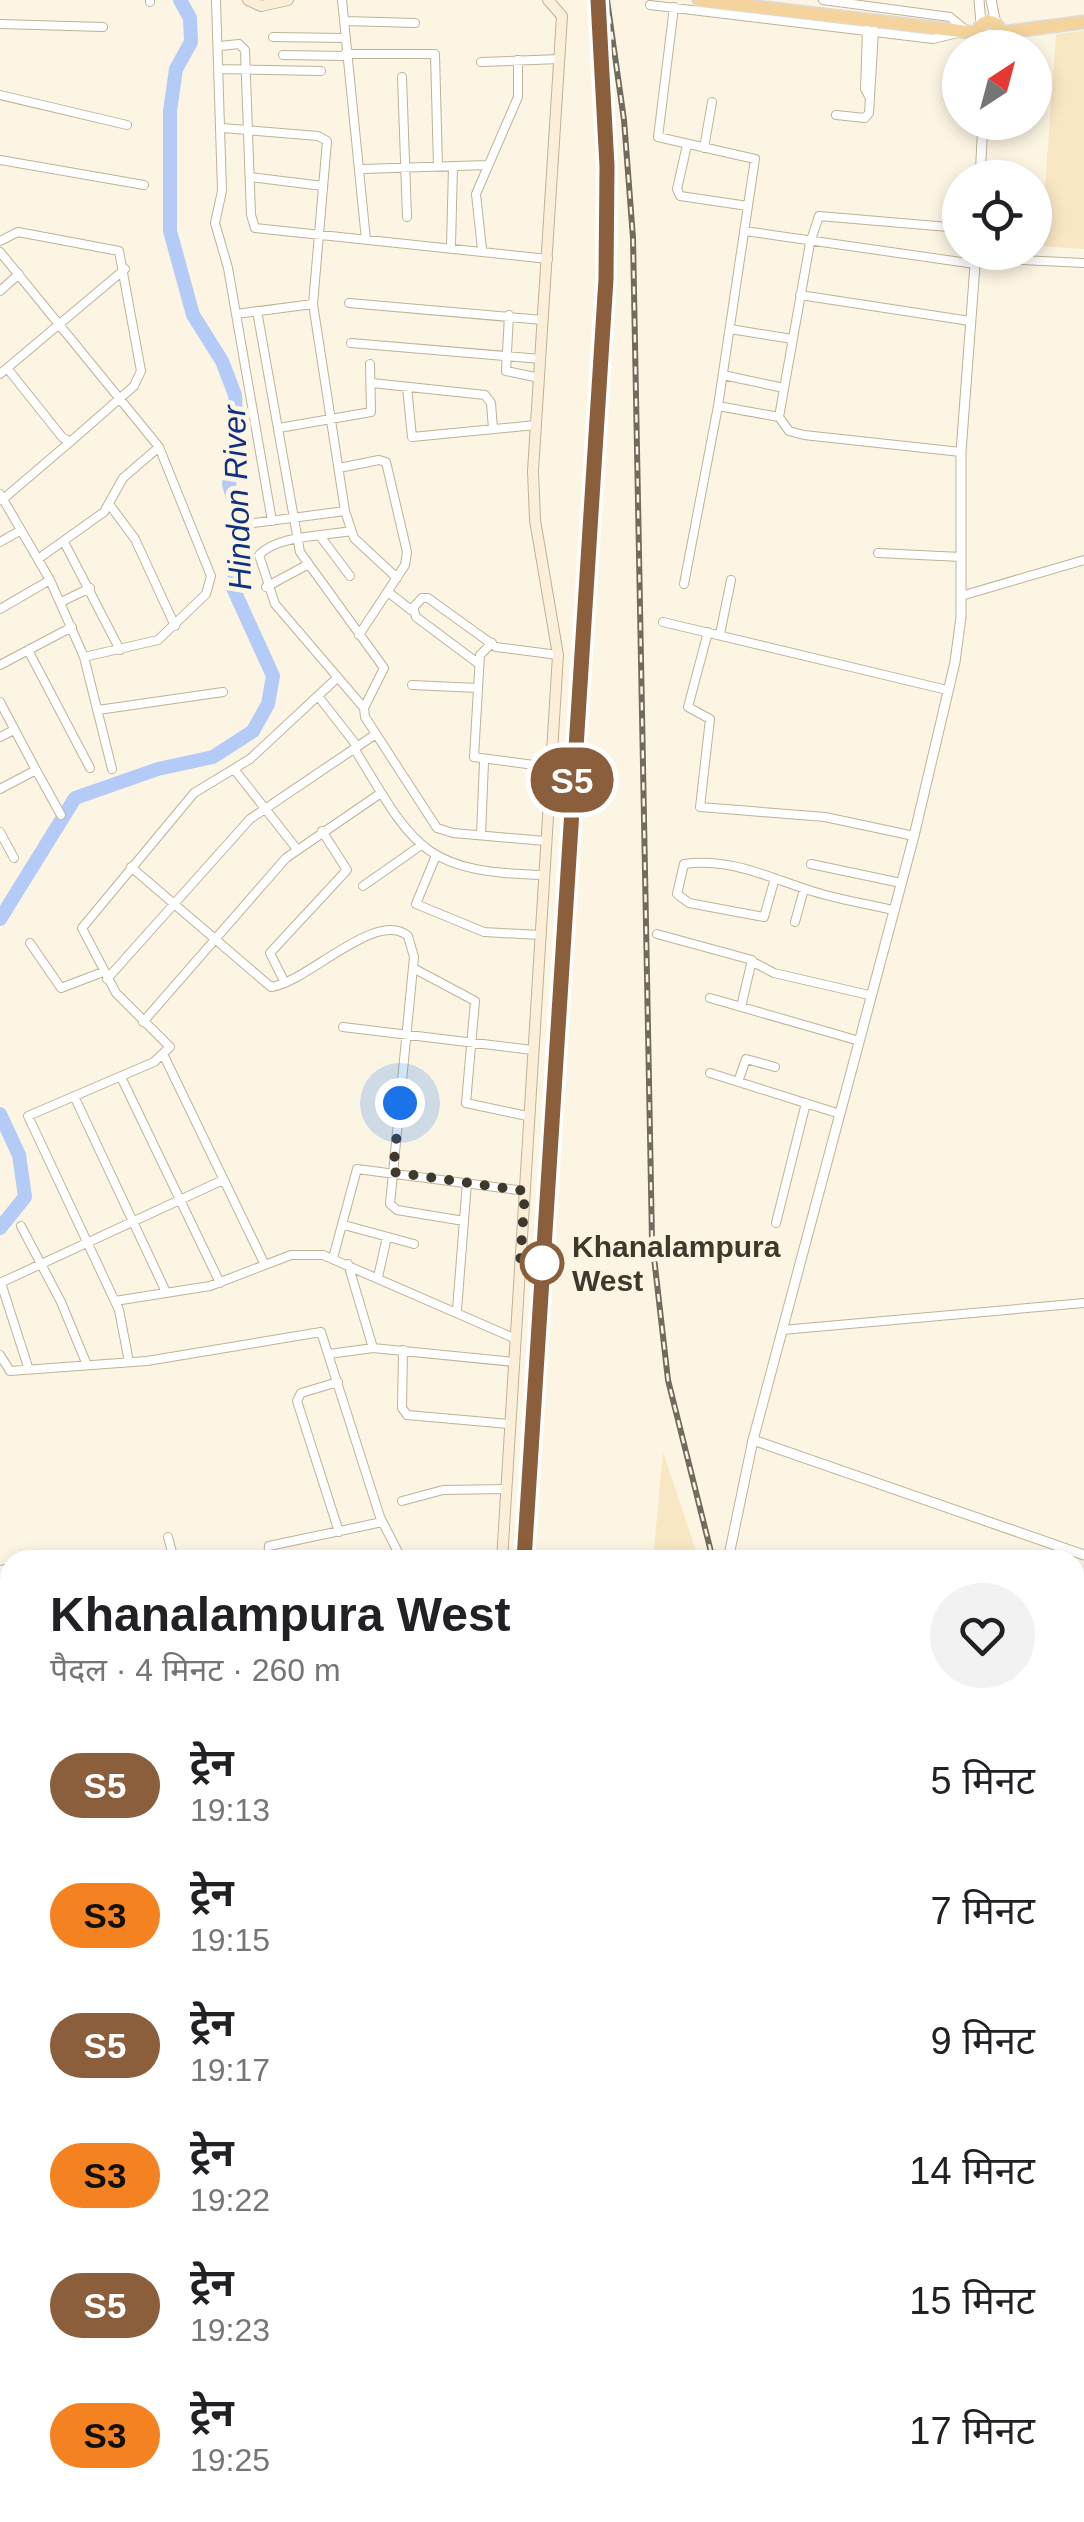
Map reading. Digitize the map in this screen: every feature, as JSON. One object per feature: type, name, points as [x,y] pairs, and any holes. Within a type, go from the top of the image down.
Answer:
[{"type":"highway","points":[[698,0],[981,30],[1084,22]]},
{"type":"main road","points":[[248,0],[261,6],[288,0]]},
{"type":"main road","points":[[502,1550],[558,655],[533,496],[562,16],[554,2],[548,0]]},
{"type":"street","points":[[216,0],[222,199],[215,223],[236,314],[272,522]]},
{"type":"street","points":[[342,0],[345,55],[362,169],[366,240]]},
{"type":"street","points":[[823,0],[873,3],[950,17],[981,30]]},
{"type":"street","points":[[980,0],[981,30]]},
{"type":"street","points":[[981,30],[991,0]]},
{"type":"street","points":[[650,6],[942,37]]},
{"type":"street","points":[[674,8],[657,134],[687,146],[754,156],[718,406],[684,584]]},
{"type":"street","points":[[344,21],[414,23]]},
{"type":"street","points":[[0,24],[103,27]]},
{"type":"street","points":[[836,116],[867,116],[870,31]]},
{"type":"street","points":[[272,37],[344,38]]},
{"type":"street","points":[[220,46],[242,45],[255,228],[548,258]]},
{"type":"street","points":[[283,55],[435,54],[438,167]]},
{"type":"street","points":[[220,70],[322,75],[320,56]]},
{"type":"street","points":[[480,62],[560,59]]},
{"type":"street","points":[[482,249],[476,198],[518,98],[518,60]]},
{"type":"street","points":[[402,77],[406,217]]},
{"type":"street","points":[[0,95],[128,125]]},
{"type":"street","points":[[704,148],[712,102]]},
{"type":"street","points":[[222,128],[324,137],[328,145],[313,304],[338,468],[350,531],[367,554],[397,578]]},
{"type":"street","points":[[687,146],[680,196],[748,206]]},
{"type":"street","points":[[0,160],[144,185]]},
{"type":"street","points":[[362,169],[487,165]]},
{"type":"street","points":[[451,246],[454,166]]},
{"type":"street","points":[[250,177],[323,186]]},
{"type":"street","points":[[942,226],[825,214],[816,221],[779,416],[789,431],[804,435],[961,452]]},
{"type":"street","points":[[745,231],[810,243],[942,255]]},
{"type":"street","points":[[0,241],[18,232],[114,248],[122,255],[125,269],[141,371],[137,383],[1,498],[50,580],[72,627],[84,657],[112,769]]},
{"type":"street","points":[[0,252],[159,447],[212,584],[175,626],[151,644],[84,657]]},
{"type":"street","points":[[1052,261],[1084,262]]},
{"type":"street","points":[[70,442],[4,371],[125,269]]},
{"type":"street","points":[[730,1550],[753,1440],[856,1040],[914,836],[955,662],[962,596],[961,452],[975,270]]},
{"type":"street","points":[[0,291],[19,274]]},
{"type":"street","points":[[800,295],[970,321]]},
{"type":"street","points":[[348,303],[543,320]]},
{"type":"street","points":[[236,314],[313,304]]},
{"type":"street","points":[[258,311],[297,540],[307,566],[384,668],[364,708]]},
{"type":"street","points":[[508,315],[507,372],[540,378]]},
{"type":"street","points":[[730,330],[792,338]]},
{"type":"street","points":[[351,343],[541,359]]},
{"type":"street","points":[[279,428],[372,412],[370,364]]},
{"type":"street","points":[[723,375],[784,388]]},
{"type":"street","points":[[372,384],[485,395],[492,403],[493,429]]},
{"type":"street","points":[[407,388],[412,437],[536,426]]},
{"type":"street","points":[[718,406],[779,416]]},
{"type":"street","points":[[38,559],[109,504],[123,478],[159,447]]},
{"type":"street","points":[[338,468],[386,462],[406,552],[397,578],[359,635]]},
{"type":"street","points":[[109,504],[135,539],[175,626]]},
{"type":"street","points":[[246,524],[346,511]]},
{"type":"street","points":[[0,542],[22,530]]},
{"type":"street","points":[[350,531],[297,540],[260,552],[266,587],[282,613],[364,708],[376,734],[438,828],[481,836],[545,840]]},
{"type":"street","points":[[320,536],[350,576]]},
{"type":"street","points":[[64,542],[120,650]]},
{"type":"street","points":[[878,553],[962,557]]},
{"type":"street","points":[[962,596],[1084,560]]},
{"type":"street","points":[[266,587],[307,566]]},
{"type":"street","points":[[0,609],[50,580]]},
{"type":"street","points":[[720,634],[731,580]]},
{"type":"street","points":[[61,602],[90,588]]},
{"type":"street","points":[[388,592],[479,664]]},
{"type":"street","points":[[414,610],[422,598],[428,598],[492,643],[558,655]]},
{"type":"street","points":[[663,622],[947,690]]},
{"type":"street","points":[[0,666],[72,627]]},
{"type":"street","points":[[708,632],[688,706],[710,718],[700,807],[825,817],[914,836]]},
{"type":"street","points":[[492,643],[481,651],[474,757],[484,762],[548,768]]},
{"type":"street","points":[[28,650],[90,768]]},
{"type":"street","points":[[129,1362],[126,1331],[115,1301],[28,1116],[164,1056],[170,1044],[144,1022],[105,976],[82,928],[194,793],[260,751],[337,678]]},
{"type":"street","points":[[412,685],[478,688]]},
{"type":"street","points":[[98,710],[222,692]]},
{"type":"street","points":[[318,696],[420,846],[436,858],[485,872],[543,874]]},
{"type":"street","points":[[0,702],[61,815]]},
{"type":"street","points":[[0,737],[14,730]]},
{"type":"street","points":[[30,943],[61,988],[105,976],[264,807],[376,734]]},
{"type":"street","points":[[481,836],[484,762]]},
{"type":"street","points":[[234,769],[296,848]]},
{"type":"street","points":[[0,789],[36,770]]},
{"type":"street","points":[[144,1022],[296,848],[381,793]]},
{"type":"street","points":[[285,983],[270,953],[346,870],[322,831]]},
{"type":"street","points":[[0,832],[3,844],[14,858]]},
{"type":"street","points":[[364,886],[420,846]]},
{"type":"street","points":[[436,858],[416,904],[484,932],[540,935]]},
{"type":"street","points":[[775,878],[764,918],[690,902],[676,894],[681,867],[689,863],[738,866],[775,878],[804,888],[893,910]]},
{"type":"street","points":[[811,864],[901,884]]},
{"type":"street","points":[[131,867],[266,985],[285,983],[388,927],[408,936],[414,950],[413,968],[392,1208],[464,1221]]},
{"type":"street","points":[[794,922],[804,888]]},
{"type":"street","points":[[656,934],[746,956],[774,972],[869,995]]},
{"type":"street","points":[[741,1007],[753,962]]},
{"type":"street","points":[[413,968],[475,1001],[466,1104],[527,1116]]},
{"type":"street","points":[[710,998],[856,1040]]},
{"type":"street","points":[[343,1026],[532,1050]]},
{"type":"street","points":[[164,1056],[264,1263]]},
{"type":"street","points":[[738,1082],[746,1059],[775,1067]]},
{"type":"street","points":[[710,1074],[838,1113]]},
{"type":"street","points":[[121,1077],[220,1282]]},
{"type":"street","points":[[74,1096],[166,1292]]},
{"type":"street","points":[[776,1223],[806,1103]]},
{"type":"street","points":[[332,1258],[344,1225],[354,1171],[393,1172],[525,1191]]},
{"type":"street","points":[[28,1366],[0,1283],[224,1180]]},
{"type":"street","points":[[457,1310],[468,1182]]},
{"type":"street","points":[[344,1225],[414,1244]]},
{"type":"street","points":[[21,1226],[61,1302],[87,1365]]},
{"type":"street","points":[[378,1277],[386,1236]]},
{"type":"street","points":[[115,1301],[220,1282],[291,1255],[332,1258],[516,1339]]},
{"type":"street","points":[[348,1264],[373,1348]]},
{"type":"street","points":[[782,1330],[1084,1303]]},
{"type":"street","points":[[0,1355],[8,1371],[28,1366],[129,1362],[318,1331],[329,1354],[382,1522],[397,1550]]},
{"type":"street","points":[[329,1354],[373,1348],[514,1362]]},
{"type":"street","points":[[403,1350],[402,1408],[407,1415],[509,1424]]},
{"type":"street","points":[[338,1382],[299,1394],[297,1401],[339,1532]]},
{"type":"street","points":[[753,1440],[1070,1550]]},
{"type":"street","points":[[402,1501],[443,1490],[505,1489]]},
{"type":"street","points":[[269,1550],[269,1546],[382,1522]]},
{"type":"street","points":[[168,1537],[171,1550]]},
{"type":"shaded area","points":[[1084,31],[1084,249],[1052,247],[1052,160],[1047,160],[1048,140],[1052,140],[1056,34]]},
{"type":"shaded area","points":[[663,1452],[696,1550],[654,1550]]},
{"type":"waterway","name":"Hindon River","points":[[0,919],[75,798],[158,769],[213,757],[253,731],[268,704],[273,676],[233,588],[242,531],[229,484],[237,441],[235,395],[222,361],[193,315],[170,231],[170,111],[176,69],[191,42],[190,18],[180,0]]},
{"type":"waterway","name":"Hindon River","points":[[0,1114],[19,1155],[25,1197],[0,1228]]},
{"type":"railway","points":[[518,1550],[599,280],[602,164],[591,0]]},
{"type":"railway","points":[[607,0],[624,120],[633,238],[652,1240],[668,1380],[710,1550]]},
{"type":"train","name":"S5","points":[[525,1550],[606,279],[607,166],[598,0]]},
{"type":"place","name":"Khanalampura West","points":[[542,1263]]},
{"type":"route","points":[[400,1103],[393,1172],[525,1191],[520,1265],[542,1263]]}]
